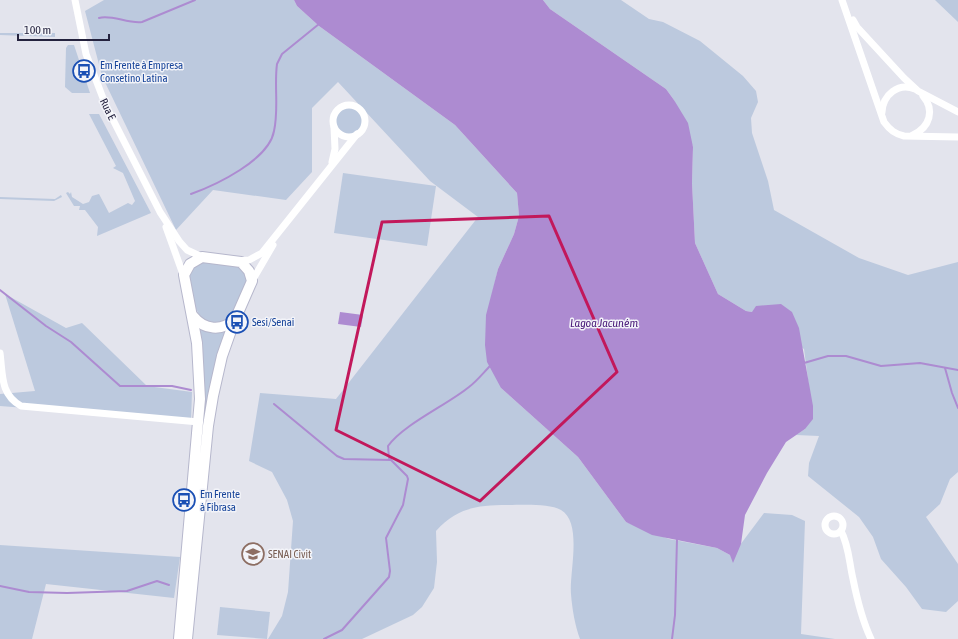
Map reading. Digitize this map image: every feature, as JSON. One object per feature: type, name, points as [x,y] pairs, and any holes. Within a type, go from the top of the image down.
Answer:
[{"type":"street","name":"Rua E","points":[[75,0],[82,39],[95,83],[160,212],[184,248],[202,257]]},
{"type":"street","points":[[842,0],[857,27],[928,102],[930,118],[920,132],[913,135]]},
{"type":"street","points":[[842,0],[884,122],[896,134],[904,136],[958,137]]},
{"type":"street","points":[[882,114],[882,106],[890,93],[904,87],[918,91],[958,112]]},
{"type":"street","points":[[179,639],[199,422],[199,365],[193,316],[184,279],[185,271],[190,264],[202,257],[236,261],[249,260],[258,256],[281,230],[362,129],[365,119],[362,112],[353,105],[343,106],[337,111],[334,117],[335,149],[331,166]]},
{"type":"street","points":[[334,124],[337,131],[343,135],[350,136],[357,134]]},
{"type":"street","name":"Rua E","points":[[160,212],[184,279]]},
{"type":"street","points":[[187,639],[210,411],[221,361],[235,319],[252,282],[281,230]]},
{"type":"street","points":[[236,261],[247,268],[252,282]]},
{"type":"street","points":[[193,316],[199,323],[213,328],[225,326],[235,319]]},
{"type":"street","points":[[0,353],[4,390],[11,400],[21,406],[199,422]]},
{"type":"street","points":[[841,531],[846,541],[854,584],[864,623],[871,639]]},
{"type":"highlighted area","points":[[549,216],[617,372],[480,501],[336,430],[382,222]]},
{"type":"shaded area","points":[[104,0],[294,0],[297,6],[319,26],[455,125],[517,193],[519,216],[514,234],[498,269],[492,295],[501,388],[578,457],[626,522],[669,539],[717,548],[730,555],[740,545],[764,513],[792,515],[805,521],[801,634],[835,639],[580,639],[572,605],[571,585],[574,549],[572,526],[568,516],[561,510],[549,506],[496,505],[468,509],[452,517],[436,531],[437,562],[434,588],[422,607],[413,615],[362,639],[268,639],[282,616],[288,592],[293,521],[287,500],[272,472],[249,461],[260,393],[336,399],[478,217],[430,181],[338,82],[312,108],[312,172],[286,200],[213,190],[176,230],[102,76],[85,11]]},
{"type":"shaded area","points":[[543,0],[621,0],[649,19],[663,22],[700,41],[743,76],[756,91],[758,102],[751,118],[752,133],[768,181],[774,210],[859,258],[908,275],[958,262],[958,472],[950,479],[940,504],[926,517],[958,564],[958,601],[946,612],[922,609],[906,587],[881,559],[873,537],[859,517],[808,476],[809,463],[819,436],[796,435],[805,429],[809,387],[804,349],[752,312],[746,311],[718,294],[695,243],[692,183],[693,147],[674,100],[666,89],[550,9]]},
{"type":"shaded area","points":[[935,0],[958,0],[958,22]]},
{"type":"shaded area","points":[[0,33],[55,33],[55,37],[0,35]]},
{"type":"shaded area","points":[[68,45],[74,45],[90,93],[72,93],[65,87],[66,48]]},
{"type":"shaded area","points":[[349,107],[359,111],[363,121],[359,131],[349,135],[339,131],[335,121],[339,111]]},
{"type":"shaded area","points":[[89,114],[99,114],[151,213],[97,236],[98,227],[85,210],[79,210],[80,206],[74,206],[66,193],[68,192],[70,194],[71,192],[72,197],[83,204],[89,202],[92,196],[99,194],[109,213],[128,203],[132,205],[135,201],[123,173],[113,168],[116,166]]},
{"type":"shaded area","points":[[343,173],[436,186],[427,246],[334,233]]},
{"type":"shaded area","points":[[61,195],[62,197],[54,201],[0,199],[0,197],[55,199]]},
{"type":"shaded area","points":[[202,261],[231,264],[239,266],[244,270],[246,277],[245,286],[230,315],[222,323],[206,323],[197,312],[194,305],[189,283],[190,269]]},
{"type":"shaded area","points":[[5,294],[66,328],[82,323],[147,386],[192,392],[191,421],[0,406],[0,394],[35,391]]},
{"type":"shaded area","points":[[199,328],[225,332],[194,510]]},
{"type":"shaded area","points":[[0,545],[180,557],[174,598],[46,584],[32,639],[0,639]]},
{"type":"shaded area","points":[[220,607],[270,612],[267,639],[217,635]]},
{"type":"water","name":"Lagoa Jacuném","points":[[294,0],[543,0],[550,9],[666,89],[688,123],[693,147],[692,183],[695,243],[718,294],[746,311],[752,312],[756,306],[781,304],[792,312],[799,328],[813,406],[813,419],[805,429],[786,442],[767,473],[745,515],[741,544],[733,563],[730,555],[717,548],[652,535],[626,522],[578,457],[501,388],[487,362],[485,345],[486,315],[498,269],[514,234],[519,216],[517,193],[455,125],[319,26],[297,6]]},
{"type":"water","points":[[340,312],[363,315],[361,327],[338,324]]},
{"type":"waterway","points":[[99,18],[109,17],[131,22],[142,22],[195,0]]},
{"type":"waterway","points":[[191,194],[227,178],[240,170],[262,152],[270,142],[275,123],[277,64],[282,54],[319,24]]},
{"type":"waterway","points":[[0,290],[46,326],[71,342],[120,386],[172,386],[191,390]]},
{"type":"waterway","points":[[804,363],[828,356],[846,356],[881,366],[920,363],[958,370]]},
{"type":"waterway","points":[[324,639],[342,630],[389,577],[390,571],[386,538],[403,505],[408,479],[407,476],[389,458],[388,446],[404,430],[469,387],[491,365]]},
{"type":"waterway","points":[[945,368],[958,408]]},
{"type":"waterway","points":[[274,404],[337,456],[344,459],[391,460]]},
{"type":"waterway","name":"Lagoa Jacuném","points":[[672,639],[675,615],[677,539]]},
{"type":"waterway","points":[[0,586],[29,592],[67,593],[127,591],[157,581],[169,585]]},
{"type":"place","name":"Em Frente à Empresa Consetino Latina","points":[[84,71]]},
{"type":"place","name":"Sesi/Senai","points":[[237,322]]},
{"type":"place","name":"Em Frente à Fibrasa","points":[[184,500]]},
{"type":"place","name":"SENAI Civit","points":[[253,554]]}]
